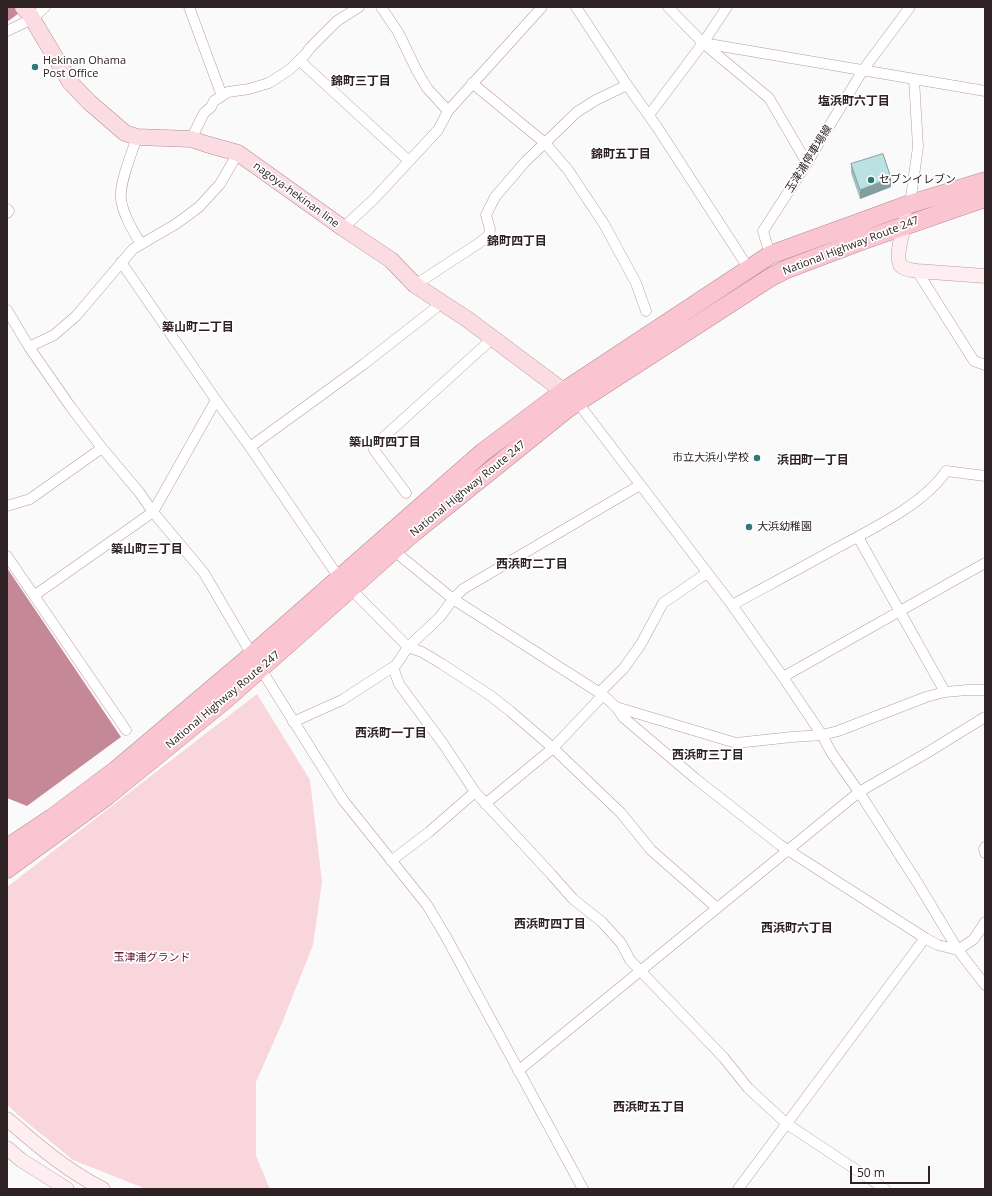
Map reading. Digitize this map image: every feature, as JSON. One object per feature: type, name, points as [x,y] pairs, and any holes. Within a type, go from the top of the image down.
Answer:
[{"type":"highway","name":"National Highway Route 247","points":[[7,869],[107,796],[345,582],[423,505],[483,452],[564,391],[770,255],[910,204],[985,182]]},
{"type":"highway","name":"National Highway Route 247","points":[[345,582],[393,550],[567,409],[771,277],[787,269],[985,198]]},
{"type":"highway","name":"National Highway Route 247","points":[[7,848],[52,818],[256,662]]},
{"type":"main road","name":"nagoya-hekinan line","points":[[28,14],[70,82],[89,102],[125,133],[137,137],[191,139],[238,153],[343,228],[391,260],[415,285],[493,338],[578,403]]},
{"type":"street","points":[[7,31],[28,14],[45,7]]},
{"type":"street","points":[[190,7],[222,96]]},
{"type":"street","points":[[191,139],[204,113],[211,107],[214,101],[228,92],[249,89],[269,82],[289,70],[337,21],[359,7]]},
{"type":"street","points":[[381,7],[398,32],[427,88],[448,111]]},
{"type":"street","points":[[343,228],[374,199],[438,130],[448,111],[542,7]]},
{"type":"street","points":[[576,7],[749,269]]},
{"type":"street","points":[[668,7],[703,43],[769,98],[807,163]]},
{"type":"street","points":[[648,115],[703,43],[727,7]]},
{"type":"street","name":"玉津浦停車場線","points":[[770,255],[763,231],[807,163],[863,70],[910,7]]},
{"type":"street","points":[[703,43],[985,91]]},
{"type":"street","points":[[300,60],[409,161]]},
{"type":"street","points":[[914,79],[918,147],[910,204],[899,246],[900,262],[906,269],[916,271],[985,276]]},
{"type":"street","points":[[472,83],[545,142],[568,170],[604,224],[636,283],[646,310]]},
{"type":"street","points":[[415,285],[489,235],[490,229],[486,215],[495,196],[545,142],[577,112],[596,100],[627,85]]},
{"type":"street","points":[[137,137],[121,187],[121,200],[127,218],[141,244]]},
{"type":"street","points":[[29,347],[54,335],[76,316],[133,249],[176,224],[199,207],[220,184],[238,153]]},
{"type":"street","points":[[7,209],[9,211],[7,212]]},
{"type":"street","points":[[121,262],[216,400],[250,446],[332,569],[408,647],[422,652],[491,696],[553,748],[621,812],[651,850],[717,908]]},
{"type":"street","points":[[916,271],[974,361],[985,365]]},
{"type":"street","points":[[250,446],[364,364],[442,303]]},
{"type":"street","points":[[7,310],[29,347],[70,406],[102,448],[139,492],[153,512],[204,573],[256,662],[342,800],[426,905],[445,935],[583,1189]]},
{"type":"street","points":[[406,493],[374,450],[375,445],[493,338]]},
{"type":"street","points":[[35,595],[153,512],[216,400]]},
{"type":"street","points":[[578,403],[732,606],[783,677],[917,882],[958,950],[985,985]]},
{"type":"street","points":[[7,506],[30,499],[102,448]]},
{"type":"street","points":[[732,606],[858,537],[900,512],[920,498],[940,480],[946,470],[985,476]]},
{"type":"street","points":[[293,722],[342,700],[396,665],[408,647],[440,618],[453,599],[463,589],[640,485]]},
{"type":"street","points":[[858,537],[945,692]]},
{"type":"street","points":[[393,550],[453,599],[601,694],[616,707],[624,718],[696,779],[789,851],[925,938],[938,946],[958,950],[974,939],[985,922]]},
{"type":"street","points":[[7,556],[126,730]]},
{"type":"street","points":[[783,677],[985,563]]},
{"type":"street","points":[[485,804],[553,748],[624,668],[641,644],[664,603],[707,573]]},
{"type":"street","points":[[393,667],[399,684],[485,804],[573,899],[602,922],[620,943],[630,960],[724,1058],[748,1088],[787,1124],[885,1189]]},
{"type":"street","points":[[616,707],[736,743],[822,735],[838,731],[926,697],[945,692],[985,690]]},
{"type":"street","points":[[518,1071],[789,851],[859,792],[985,717]]},
{"type":"street","points":[[391,861],[429,832],[475,792]]},
{"type":"street","points":[[985,847],[985,853]]},
{"type":"street","points":[[738,1189],[925,938]]},
{"type":"street","points":[[7,1119],[38,1146],[85,1180],[103,1189]]},
{"type":"street","points":[[7,1148],[21,1160],[67,1189]]},
{"type":"street","points":[[85,1180],[113,1189]]},
{"type":"green space","name":"玉津浦グランド","points":[[257,694],[310,780],[322,882],[313,945],[282,1023],[256,1082],[256,1156],[270,1189],[146,1189],[73,1160],[19,1116],[7,1104],[7,887]]},
{"type":"shaded area","points":[[7,7],[27,7],[7,22]]},
{"type":"shaded area","points":[[7,568],[121,737],[27,806],[7,798]]},
{"type":"building","name":"セブンイレブン","points":[[883,154],[891,178],[860,190],[851,164]]},
{"type":"place","name":"Hekinan Ohama Post Office","points":[[35,67]]},
{"type":"place","name":"セブンイレブン","points":[[871,180]]},
{"type":"place","name":"市立大浜小学校","points":[[757,458]]},
{"type":"place","name":"大浜幼稚園","points":[[749,527]]},
{"type":"district","name":"錦町三丁目","points":[[361,82]]},
{"type":"district","name":"塩浜町六丁目","points":[[854,102]]},
{"type":"district","name":"錦町五丁目","points":[[621,155]]},
{"type":"district","name":"錦町四丁目","points":[[517,242]]},
{"type":"district","name":"築山町二丁目","points":[[198,328]]},
{"type":"district","name":"築山町四丁目","points":[[385,443]]},
{"type":"district","name":"浜田町一丁目","points":[[813,461]]},
{"type":"district","name":"築山町三丁目","points":[[147,550]]},
{"type":"district","name":"西浜町二丁目","points":[[532,565]]},
{"type":"district","name":"西浜町一丁目","points":[[391,734]]},
{"type":"district","name":"西浜町三丁目","points":[[708,756]]},
{"type":"district","name":"西浜町四丁目","points":[[550,925]]},
{"type":"district","name":"西浜町六丁目","points":[[797,929]]},
{"type":"district","name":"西浜町五丁目","points":[[649,1108]]}]
